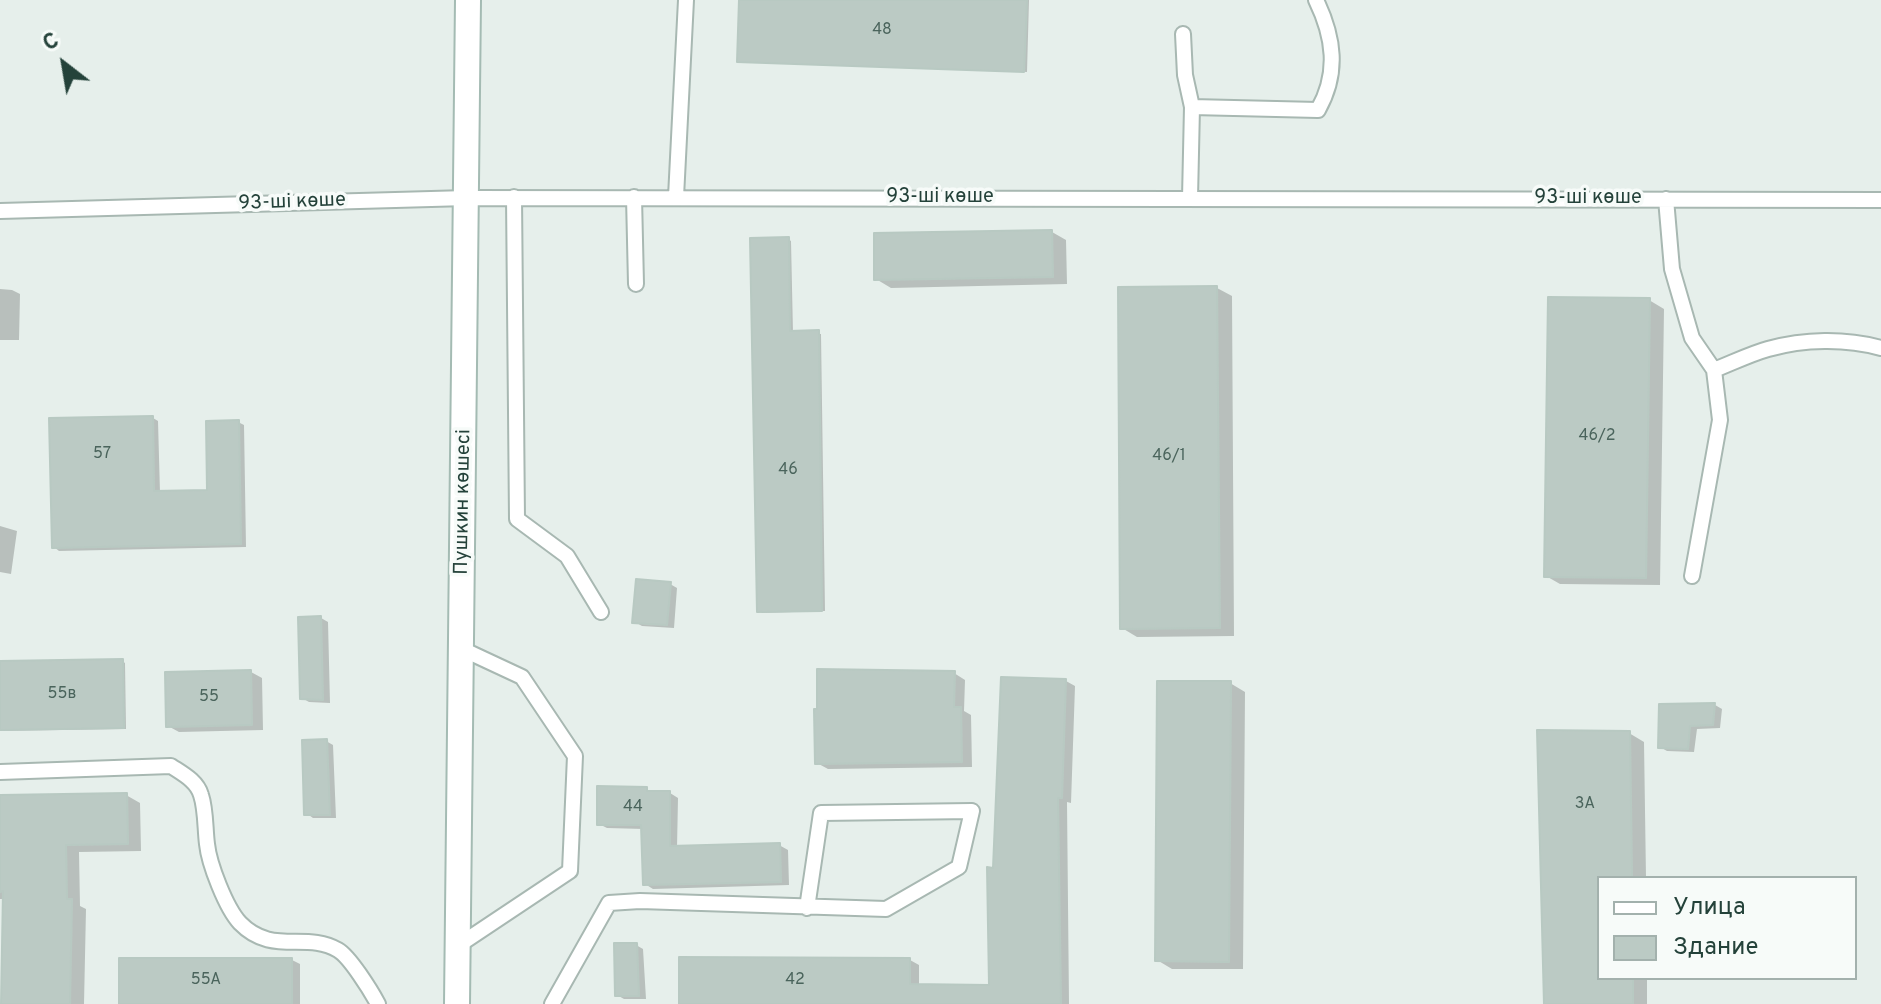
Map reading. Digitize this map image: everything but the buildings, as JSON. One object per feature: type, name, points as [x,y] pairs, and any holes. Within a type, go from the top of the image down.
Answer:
[{"type":"main road","name":"Пушкин көшесі","points":[[457,1004],[468,0]]},
{"type":"lane","points":[[676,197],[686,0]]},
{"type":"lane","points":[[1192,107],[1318,110],[1327,94],[1333,72],[1327,23],[1316,0]]},
{"type":"lane","points":[[1183,34],[1185,75],[1192,107],[1190,198]]},
{"type":"lane","name":"93-ші көше","points":[[0,211],[514,197],[1881,200]]},
{"type":"lane","points":[[514,197],[517,519],[567,556],[601,612]]},
{"type":"lane","points":[[634,197],[636,284]]},
{"type":"lane","points":[[1666,199],[1672,269],[1692,338],[1714,370],[1720,420],[1692,576]]},
{"type":"lane","points":[[1714,370],[1768,349],[1811,343],[1853,340],[1881,348]]},
{"type":"lane","points":[[459,945],[570,871],[575,756],[522,677],[462,649]]},
{"type":"lane","points":[[0,772],[171,766],[191,778],[201,794],[207,849],[238,921],[270,942],[317,943],[339,950],[378,1004]]},
{"type":"lane","points":[[552,1004],[609,903],[640,901],[807,908],[886,909],[959,867],[972,811],[821,813],[807,908]]}]
